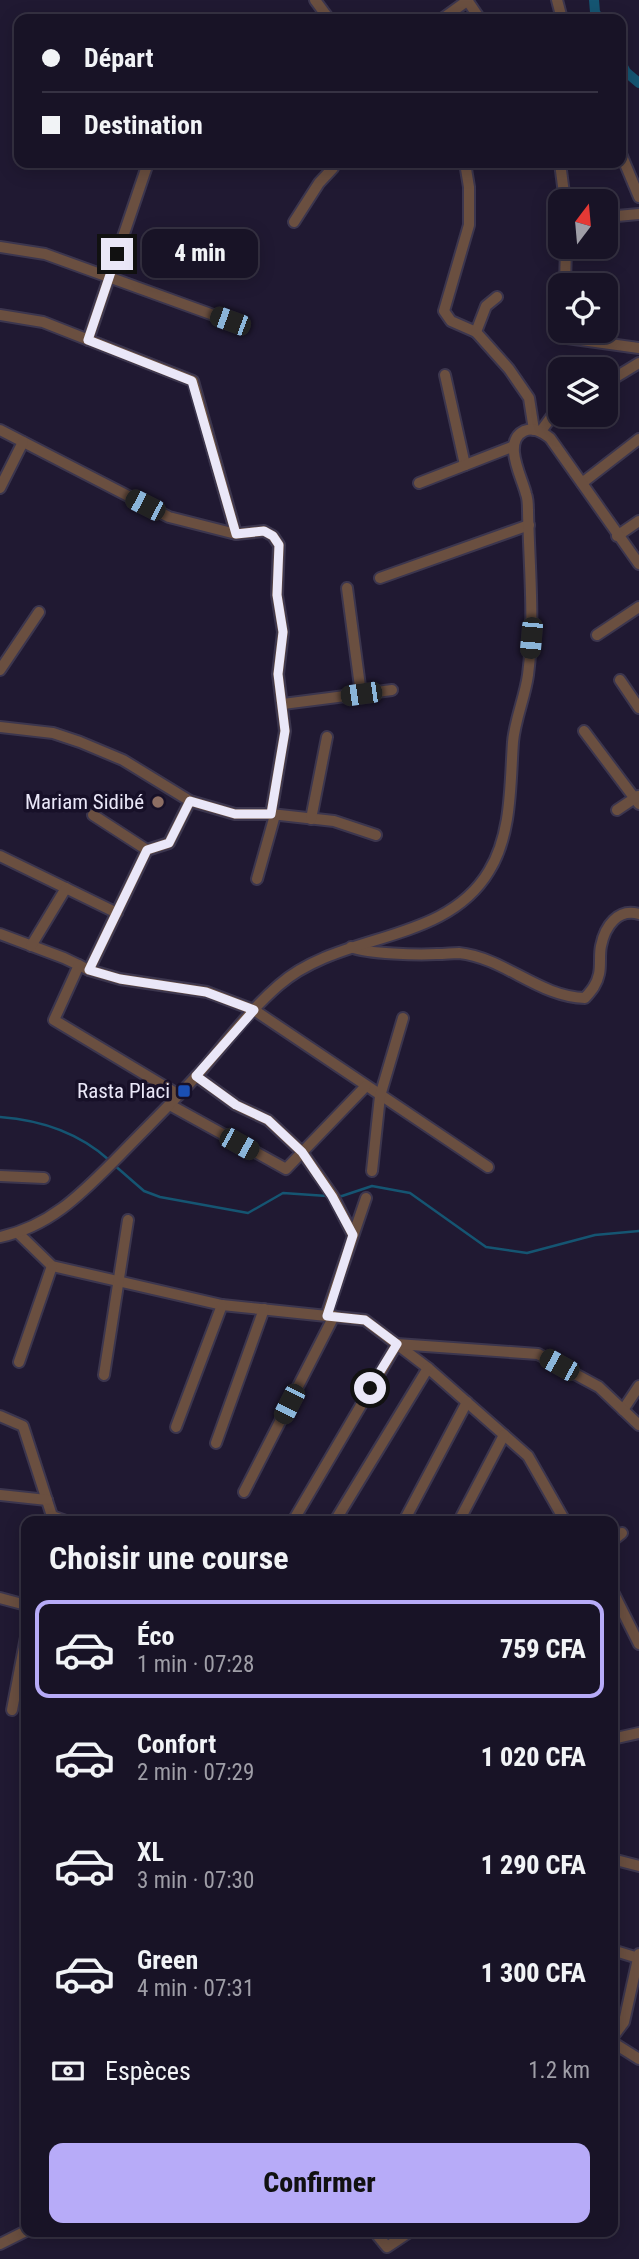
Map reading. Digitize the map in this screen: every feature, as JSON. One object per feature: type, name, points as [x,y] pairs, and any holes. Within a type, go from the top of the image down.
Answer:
[{"type":"street","points":[[449,14],[467,0]]},
{"type":"street","points":[[626,166],[639,197]]},
{"type":"street","points":[[88,340],[146,168]]},
{"type":"street","points":[[294,222],[319,183],[333,168]]},
{"type":"street","points":[[466,168],[469,187],[469,225],[444,311],[451,321],[476,332],[509,369],[529,398],[537,430],[559,449],[639,564]]},
{"type":"street","points":[[561,168],[563,189]]},
{"type":"street","points":[[618,216],[639,214]]},
{"type":"street","points":[[0,247],[45,254],[230,321]]},
{"type":"street","points":[[476,332],[486,306],[497,297]]},
{"type":"street","points":[[0,315],[43,322],[192,381],[236,534]]},
{"type":"street","points":[[603,343],[639,348]]},
{"type":"street","points":[[618,376],[639,363]]},
{"type":"street","points":[[445,375],[465,465]]},
{"type":"street","points":[[0,1237],[18,1233],[53,1217],[92,1183],[170,1105],[254,1010],[279,985],[303,967],[349,946],[413,928],[443,915],[462,903],[490,871],[499,849],[508,809],[513,738],[528,677],[531,638],[527,495],[514,446],[518,436],[527,430],[537,430],[548,420]]},
{"type":"street","points":[[0,430],[169,517],[236,534],[264,531],[273,536],[279,545],[277,595],[283,632],[278,674],[285,731],[273,815],[257,879]]},
{"type":"street","points":[[582,484],[639,439]]},
{"type":"street","points":[[0,488],[23,442]]},
{"type":"street","points":[[419,482],[514,446]]},
{"type":"street","points":[[617,536],[639,521]]},
{"type":"street","points":[[380,578],[528,525]]},
{"type":"street","points":[[347,588],[361,694]]},
{"type":"street","points":[[0,670],[39,612]]},
{"type":"street","points":[[597,635],[637,612]]},
{"type":"street","points":[[620,680],[639,708]]},
{"type":"street","points":[[283,704],[392,690]]},
{"type":"street","points":[[0,727],[53,733],[80,742],[123,760],[190,801],[235,814],[334,821],[376,835]]},
{"type":"street","points":[[584,731],[637,799],[617,810]]},
{"type":"street","points":[[311,819],[327,737]]},
{"type":"street","points":[[179,1095],[54,1020],[117,913],[147,850],[169,843],[190,801]]},
{"type":"street","points":[[93,816],[147,850]]},
{"type":"street","points":[[0,856],[117,913]]},
{"type":"street","points":[[31,946],[66,888]]},
{"type":"street","points":[[349,946],[356,950],[434,955],[458,953],[508,968],[568,998],[585,998],[594,988],[600,972],[601,944],[608,926],[618,915],[633,912],[639,914]]},
{"type":"street","points":[[0,934],[84,968],[120,979],[206,992],[254,1010],[488,1167]]},
{"type":"street","points":[[372,1171],[380,1096],[403,1018]]},
{"type":"street","points":[[196,1076],[236,1105],[268,1120],[302,1152],[332,1196],[353,1235]]},
{"type":"street","points":[[170,1105],[286,1169],[366,1086]]},
{"type":"street","points":[[0,1176],[44,1178]]},
{"type":"street","points":[[244,1492],[330,1316],[366,1198]]},
{"type":"street","points":[[104,1375],[128,1220]]},
{"type":"street","points":[[18,1233],[52,1266],[222,1305],[365,1320],[428,1368],[528,1456],[562,1516]]},
{"type":"street","points":[[19,1362],[52,1266]]},
{"type":"street","points":[[176,1427],[222,1305]]},
{"type":"street","points":[[216,1443],[264,1309]]},
{"type":"street","points":[[397,1344],[538,1354],[599,1387],[639,1425]]},
{"type":"street","points":[[296,1516],[397,1344]]},
{"type":"street","points":[[338,1516],[428,1368]]},
{"type":"street","points":[[623,1410],[639,1386]]},
{"type":"street","points":[[407,1516],[467,1402]]},
{"type":"street","points":[[0,1416],[23,1426],[50,1516]]},
{"type":"street","points":[[462,1516],[504,1435]]},
{"type":"street","points":[[0,1495],[47,1500]]},
{"type":"street","points":[[618,1536],[622,1533]]},
{"type":"street","points":[[0,1598],[21,1604]]},
{"type":"street","points":[[618,1602],[639,1644]]},
{"type":"street","points":[[12,1710],[21,1663]]},
{"type":"street","points":[[618,1738],[639,1733]]},
{"type":"street","points":[[618,1861],[639,1866]]},
{"type":"street","points":[[618,1951],[638,1956],[634,2001],[618,2031]]},
{"type":"street","points":[[618,2019],[624,2022]]},
{"type":"street","points":[[618,2044],[639,2059]]},
{"type":"street","points":[[0,2244],[21,2234]]},
{"type":"street","points":[[379,2237],[387,2247],[402,2237]]},
{"type":"waterway","points":[[594,0],[596,14]]},
{"type":"waterway","points":[[626,72],[639,83]]},
{"type":"waterway","points":[[0,1117],[30,1121],[58,1129],[85,1142],[109,1160]]},
{"type":"waterway","points":[[113,1164],[144,1191],[160,1197],[248,1213],[283,1193],[327,1196]]},
{"type":"waterway","points":[[337,1196],[372,1186],[410,1193],[486,1247],[527,1253],[595,1235],[639,1231]]},
{"type":"place","name":"Mariam Sidibé","points":[[158,802]]},
{"type":"place","name":"Rasta Placi","points":[[184,1091]]},
{"type":"route","points":[[117,254],[88,340],[192,381],[236,534],[264,531],[273,536],[279,545],[277,595],[283,632],[278,674],[285,731],[271,814],[235,814],[190,801],[169,843],[147,850],[89,970],[120,979],[206,992],[254,1010],[196,1076],[236,1105],[268,1120],[302,1152],[332,1196],[353,1235],[327,1316],[365,1320],[397,1344],[370,1388]]}]
